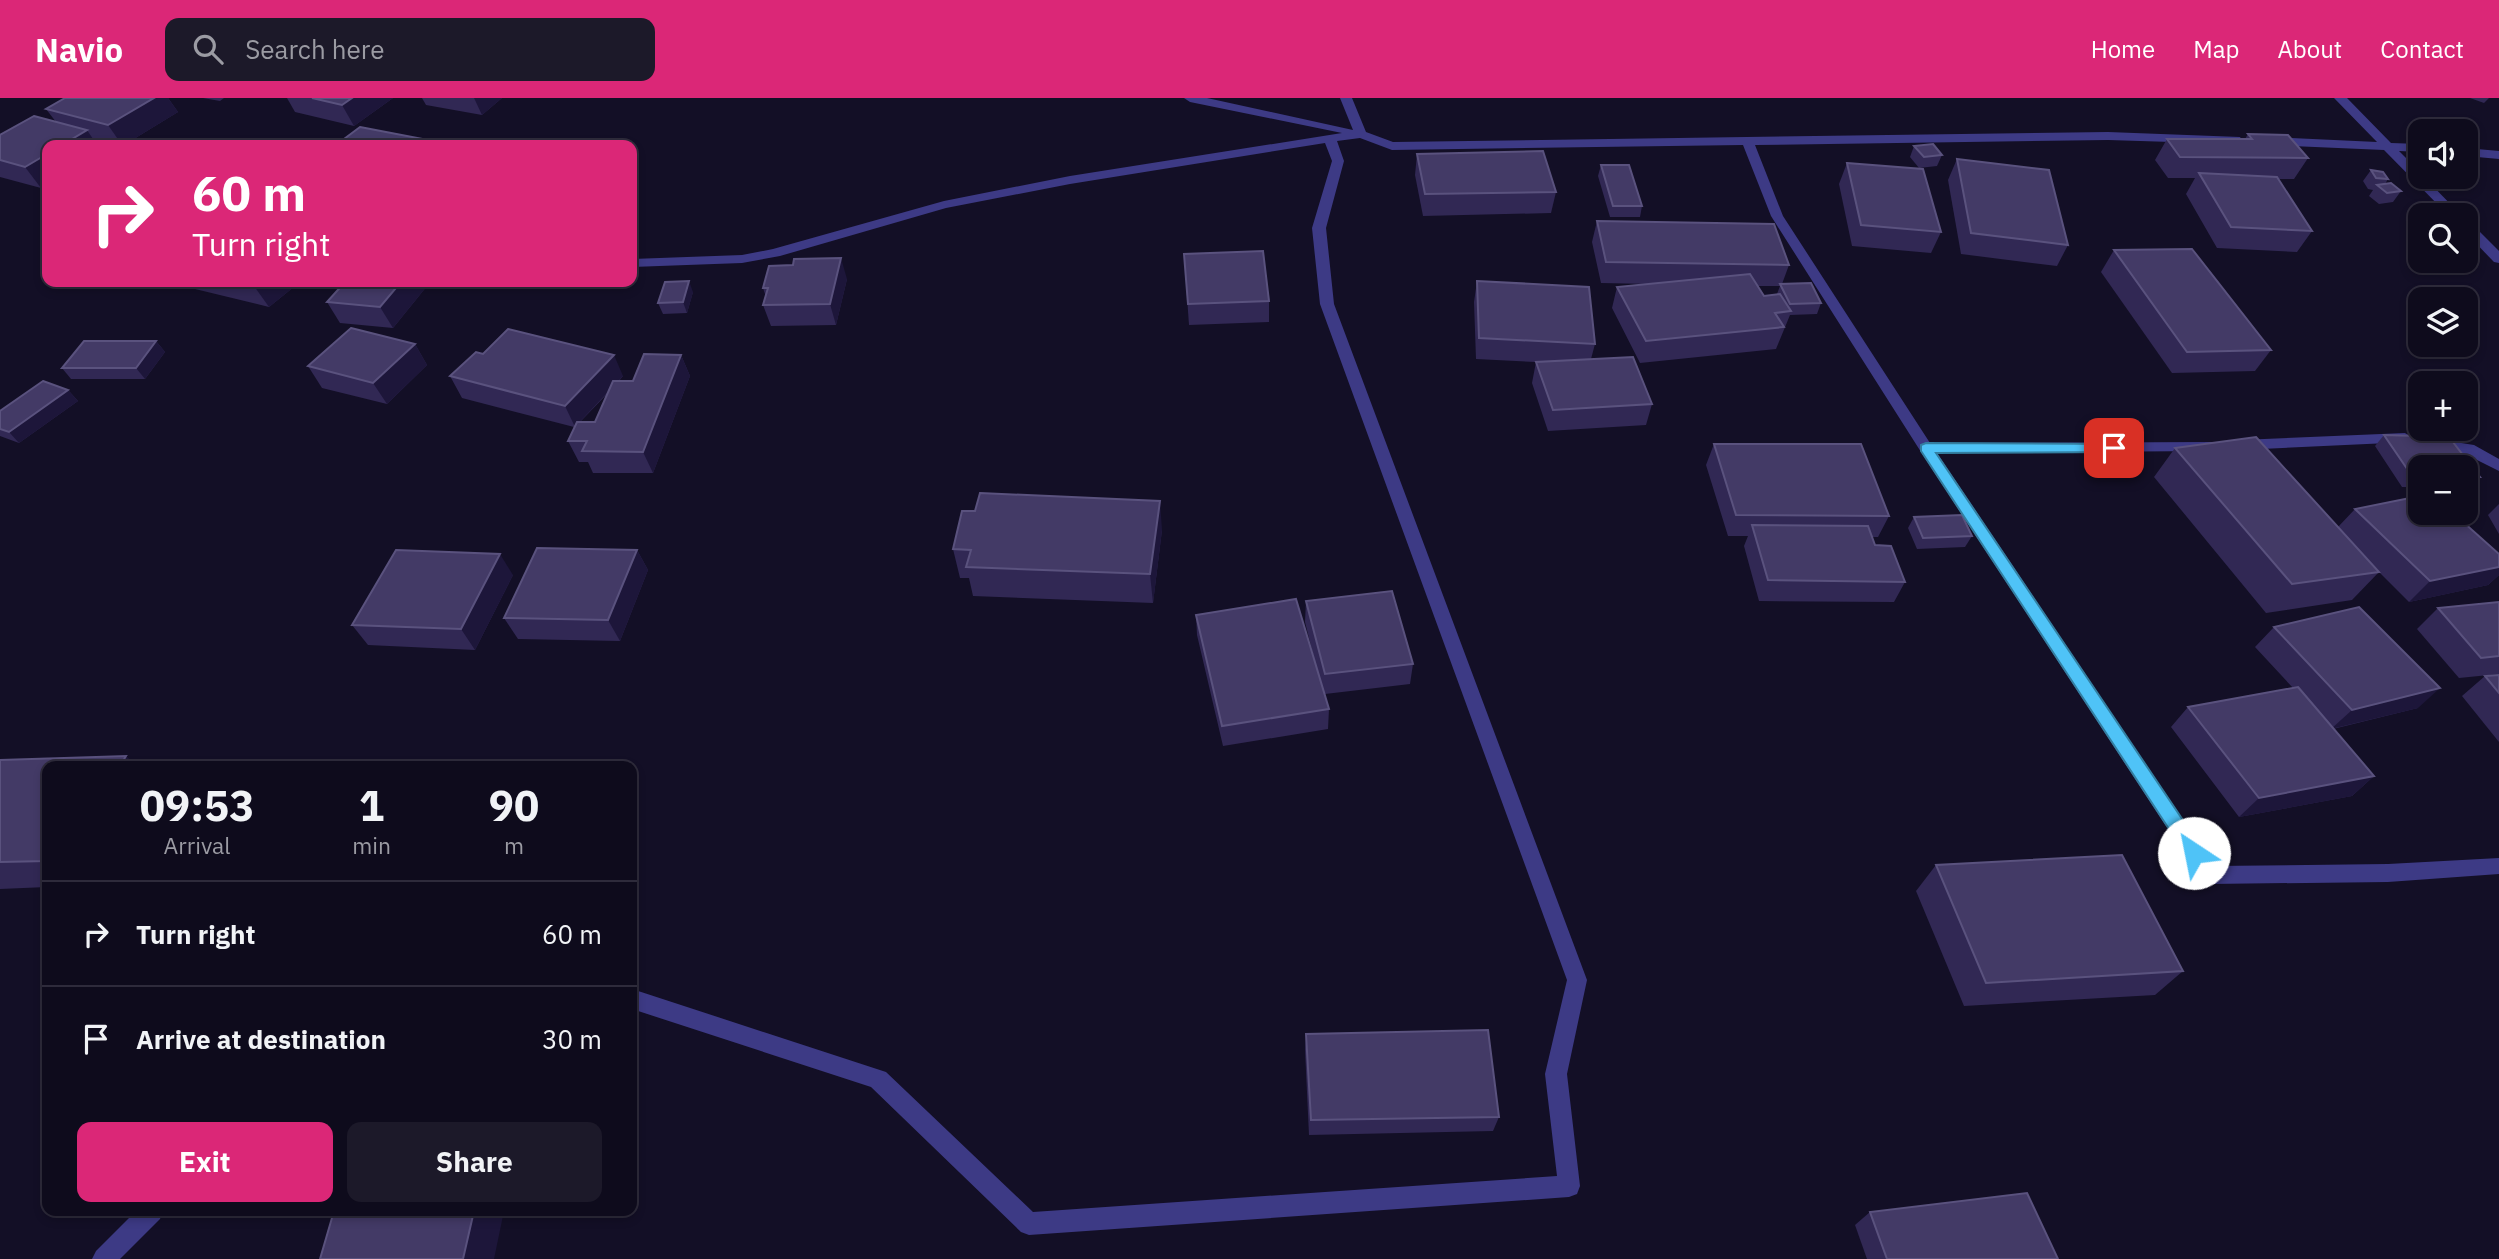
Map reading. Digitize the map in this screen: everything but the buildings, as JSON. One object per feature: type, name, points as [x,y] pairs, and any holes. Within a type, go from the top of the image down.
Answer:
[{"type":"street","points":[[1190,98],[1361,134],[1392,146],[2108,136],[2408,147]]},
{"type":"street","points":[[1346,98],[1361,134]]},
{"type":"street","points":[[2340,98],[2443,203]]},
{"type":"street","points":[[637,263],[741,259],[775,253],[944,205],[1070,180],[1361,134]]},
{"type":"street","points":[[637,1001],[878,1079],[1029,1223],[1569,1186],[1556,1074],[1577,980],[1327,304],[1319,228],[1338,161],[1330,139]]},
{"type":"street","points":[[1748,141],[1777,216],[1926,448],[2209,875],[2388,873],[2499,866]]},
{"type":"street","points":[[2478,153],[2499,155]]},
{"type":"street","points":[[2478,238],[2499,259]]},
{"type":"street","points":[[1926,448],[2231,446],[2403,438],[2469,449],[2499,466]]},
{"type":"street","points":[[104,1259],[147,1216]]},
{"type":"route","points":[[2114,448],[1926,448],[2194,853]]}]
